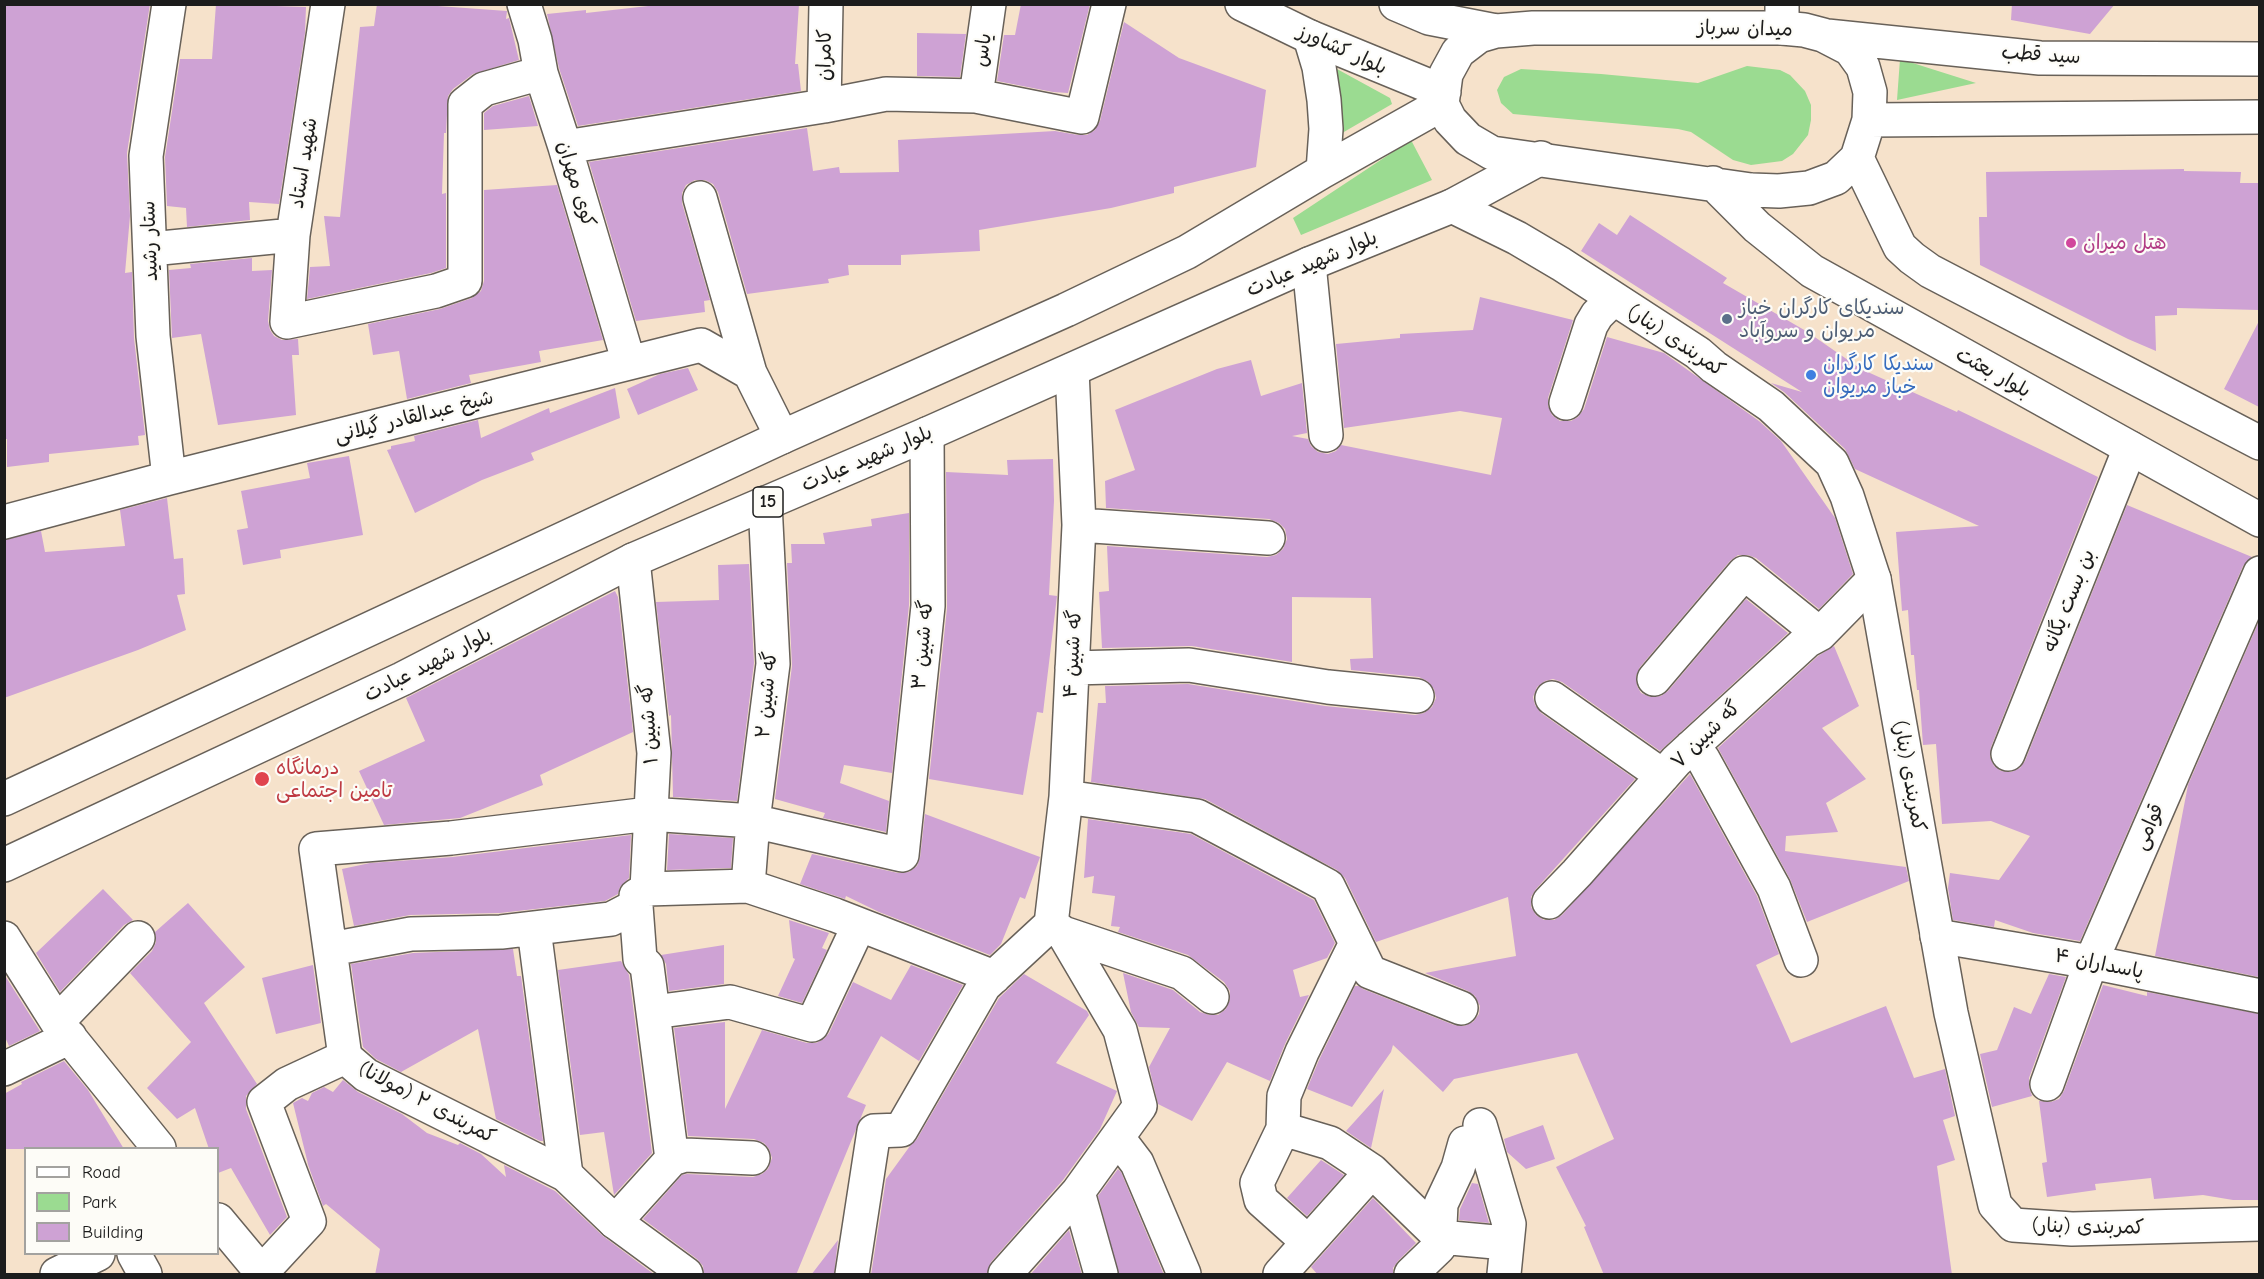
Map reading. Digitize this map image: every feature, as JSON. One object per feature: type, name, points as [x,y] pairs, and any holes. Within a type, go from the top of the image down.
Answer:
[{"type":"street","name":"ستار رشید","points":[[169,4],[146,156],[153,336],[169,478]]},
{"type":"street","name":"شهید استاد","points":[[328,4],[293,235],[287,322],[436,291],[465,281],[465,104],[484,89],[541,72]]},
{"type":"street","name":"کوی مهران","points":[[524,4],[535,40],[541,72],[566,147],[629,363]]},
{"type":"street","name":"کامران","points":[[824,106],[826,4]]},
{"type":"street","name":"یاس","points":[[976,96],[989,4]]},
{"type":"street","points":[[566,147],[886,94],[976,96],[1082,117],[1109,4]]},
{"type":"street","name":"بلوار کشاورز","points":[[1242,4],[1443,98]]},
{"type":"street","points":[[1396,4],[1429,18],[1496,31]]},
{"type":"street","name":"میدان سرباز","points":[[1782,16],[1804,30],[1823,35],[1850,50],[1863,67],[1870,92],[1869,120],[1857,158],[1836,178],[1809,188],[1779,191],[1751,190],[1541,158],[1492,153],[1468,140],[1450,120],[1443,98],[1446,74],[1458,52],[1479,36],[1496,31],[1782,16]]},
{"type":"street","name":"سید قطب","points":[[1823,35],[2040,58],[2259,59]]},
{"type":"street","points":[[1310,37],[1324,100],[1326,129],[1323,171]]},
{"type":"street","points":[[4,799],[782,437],[1066,310],[1187,252],[1443,98]]},
{"type":"street","points":[[1869,120],[2259,117]]},
{"type":"street","name":"بلوار شهید عبادت","points":[[4,865],[402,680],[633,560],[927,434],[1309,264],[1452,206],[1541,158]]},
{"type":"street","points":[[1857,158],[1900,247],[1930,271],[2259,443]]},
{"type":"street","name":"بلوار بعثت","points":[[1713,183],[1757,227],[1812,271],[2259,520]]},
{"type":"street","points":[[700,198],[750,373],[782,437]]},
{"type":"street","name":"کمربندی (بنار)","points":[[1452,206],[1517,238],[1561,264],[1698,353],[1714,367],[1771,406],[1832,463],[1847,496],[1874,579],[1951,1013],[1995,1205],[2013,1225],[2106,1229],[2259,1224]]},
{"type":"street","points":[[151,249],[293,235]]},
{"type":"street","points":[[1309,264],[1326,435]]},
{"type":"street","points":[[1566,403],[1591,325],[1597,315],[1613,299]]},
{"type":"street","name":"شیخ عبدالقادر گیلانی","points":[[4,522],[169,478],[701,345],[750,373]]},
{"type":"street","name":"گه شبین ۴","points":[[1057,929],[1066,797],[1078,525],[1072,370]]},
{"type":"street","name":"گه شبین ۳","points":[[753,821],[902,855],[928,606],[927,434]]},
{"type":"street","name":"بن بست یگانه","points":[[2008,754],[2130,448]]},
{"type":"street","name":"گه شبین ۲","points":[[747,886],[773,664],[765,503]]},
{"type":"street","points":[[1078,525],[1268,538]]},
{"type":"street","name":"گه شبین ۱","points":[[633,560],[654,753],[641,898],[640,959],[647,966],[672,1159]]},
{"type":"street","points":[[1654,679],[1744,573],[1820,634]]},
{"type":"street","name":"قوامی","points":[[2047,1084],[2091,962],[2259,573]]},
{"type":"street","name":"گه شبین ۷","points":[[1549,902],[1691,747],[1807,641],[1820,634],[1874,579]]},
{"type":"street","points":[[1072,668],[1189,665],[1329,687],[1417,696]]},
{"type":"street","points":[[1552,698],[1663,776]]},
{"type":"street","points":[[1691,747],[1703,759],[1774,888],[1801,960]]},
{"type":"street","points":[[1066,797],[1197,816],[1328,886],[1370,972],[1461,1008]]},
{"type":"street","points":[[345,1057],[316,849],[451,838],[649,814],[753,821]]},
{"type":"street","points":[[331,949],[411,934],[501,932],[611,919],[641,898],[747,886],[859,925],[994,977]]},
{"type":"street","points":[[652,1012],[730,1002],[812,1025],[859,925]]},
{"type":"street","points":[[534,929],[566,1175]]},
{"type":"street","points":[[852,1275],[873,1131],[901,1130],[984,986],[1057,929]]},
{"type":"street","points":[[1057,929],[1182,973],[1212,997]]},
{"type":"street","points":[[1005,1275],[1078,1191],[1140,1106],[1120,1029],[1057,929]]},
{"type":"street","name":"پاسداران ۴","points":[[1937,936],[2091,962],[2259,996]]},
{"type":"street","points":[[4,938],[64,1029],[157,1147]]},
{"type":"street","points":[[4,1069],[64,1029],[138,938]]},
{"type":"street","points":[[1308,1242],[1261,1200],[1257,1183],[1283,1129],[1284,1096],[1302,1052],[1356,943]]},
{"type":"street","name":"کمربندی ۲ (مولانا)","points":[[262,1274],[309,1221],[264,1102],[287,1084],[345,1057],[366,1075],[566,1175],[615,1222],[686,1275]]},
{"type":"street","points":[[1283,1129],[1330,1143],[1372,1171],[1440,1236],[1506,1243]]},
{"type":"street","points":[[1411,1275],[1439,1246],[1441,1204],[1472,1134],[1509,1224],[1504,1275]]},
{"type":"street","points":[[1118,1138],[1137,1163],[1184,1275]]},
{"type":"street","points":[[615,1222],[672,1159],[685,1155],[753,1158]]},
{"type":"street","points":[[1280,1275],[1372,1171]]},
{"type":"street","points":[[1078,1191],[1101,1275]]},
{"type":"street","points":[[219,1221],[262,1274]]},
{"type":"street","points":[[57,1275],[96,1255]]},
{"type":"street","points":[[135,1255],[145,1275]]},
{"type":"green space","points":[[1900,59],[1976,83],[1897,100]]},
{"type":"green space","points":[[1747,66],[1780,70],[1790,75],[1805,91],[1811,105],[1808,135],[1793,154],[1782,161],[1751,165],[1733,160],[1691,132],[1678,129],[1513,114],[1501,103],[1497,90],[1504,77],[1521,69],[1698,83]]},
{"type":"green space","points":[[1337,69],[1390,98],[1392,104],[1337,136],[1331,74]]},
{"type":"green space","points":[[1411,140],[1432,180],[1301,235],[1293,218]]},
{"type":"building","points":[[4,4],[150,4],[127,153],[130,216],[125,273],[132,272],[134,338],[145,435],[138,436],[139,445],[49,454],[49,462],[7,467],[7,439],[4,439]]},
{"type":"building","points":[[216,4],[306,7],[305,33],[279,204],[249,202],[250,220],[187,227],[186,208],[167,206],[165,157],[180,59],[212,59]]},
{"type":"building","points":[[377,4],[507,11],[506,19],[509,18],[519,60],[473,74],[453,89],[448,96],[442,194],[446,193],[446,268],[307,299],[310,267],[330,266],[324,216],[340,217],[360,27],[374,26]]},
{"type":"building","points":[[666,4],[799,4],[795,64],[798,64],[801,91],[578,126],[559,68],[547,14],[586,10],[586,13]]},
{"type":"building","points":[[1021,4],[1090,4],[1068,93],[997,81],[1004,35],[1015,35]]},
{"type":"building","points":[[2012,4],[2115,4],[2090,34],[2011,20]]},
{"type":"building","points":[[1124,22],[1179,58],[1266,90],[1256,167],[1174,187],[1174,193],[1111,208],[979,230],[980,251],[901,255],[901,265],[848,265],[849,275],[828,279],[829,283],[747,294],[718,192],[713,184],[705,180],[695,180],[686,185],[682,193],[682,203],[710,300],[704,301],[705,312],[636,321],[589,162],[807,128],[813,171],[839,167],[840,173],[899,172],[898,140],[1055,131],[1087,135],[1095,130],[1100,121]]},
{"type":"building","points":[[917,33],[966,34],[960,77],[917,76]]},
{"type":"building","points":[[529,96],[538,126],[484,130],[484,113],[493,106]]},
{"type":"building","points":[[2184,169],[2184,171],[2241,172],[2240,183],[2259,183],[2259,310],[2177,308],[2177,315],[2155,316],[2156,351],[1980,265],[1979,217],[1987,217],[1986,172]]},
{"type":"building","points":[[557,185],[603,340],[539,351],[541,362],[469,375],[471,383],[407,399],[399,351],[373,355],[368,324],[440,309],[472,298],[481,291],[484,281],[484,190]]},
{"type":"building","points":[[1630,215],[1727,278],[1723,283],[1806,331],[1861,369],[1957,412],[1958,410],[2098,477],[1991,747],[1990,757],[1994,766],[2001,771],[2011,772],[2020,768],[2025,761],[2127,505],[2252,557],[2243,566],[2080,941],[2033,933],[1995,920],[1994,927],[1953,920],[1948,888],[1950,873],[1999,880],[2030,836],[1991,821],[1942,824],[1936,744],[1923,745],[1919,690],[1917,690],[1914,655],[1911,655],[1908,610],[1902,611],[1896,532],[1979,526],[1855,469],[1845,449],[1784,392],[1771,383],[1802,392],[1581,251],[1599,223],[1617,235]]},
{"type":"building","points":[[252,258],[252,271],[272,270],[268,321],[270,330],[274,336],[282,340],[298,339],[299,355],[292,355],[296,415],[218,425],[201,334],[172,338],[169,270],[191,268],[190,264]]},
{"type":"building","points":[[1480,297],[1573,320],[1548,398],[1548,406],[1552,415],[1560,421],[1571,421],[1578,417],[1584,409],[1607,337],[1664,353],[1759,421],[1781,441],[1835,518],[1853,574],[1819,609],[1756,558],[1738,555],[1730,561],[1640,667],[1636,676],[1637,686],[1641,693],[1650,697],[1661,696],[1668,691],[1746,599],[1788,633],[1660,751],[1562,682],[1553,679],[1537,687],[1533,697],[1541,713],[1635,779],[1536,889],[1531,897],[1531,907],[1536,915],[1544,920],[1554,920],[1562,915],[1690,774],[1757,896],[1779,954],[1756,965],[1791,1043],[1886,1006],[1914,1078],[1945,1069],[1955,1116],[1943,1120],[1955,1160],[1937,1166],[1952,1275],[1604,1275],[1584,1227],[1586,1226],[1556,1167],[1614,1139],[1577,1053],[1454,1079],[1443,1092],[1393,1045],[1391,1052],[1352,1107],[1307,1089],[1355,986],[1454,1025],[1464,1026],[1473,1022],[1479,1014],[1480,1006],[1475,996],[1425,973],[1516,956],[1508,897],[1376,942],[1345,878],[1337,870],[1205,799],[1091,782],[1098,703],[1106,703],[1105,686],[1188,684],[1325,706],[1415,715],[1424,713],[1432,707],[1436,698],[1434,689],[1427,681],[1419,677],[1351,670],[1350,659],[1373,658],[1371,598],[1292,597],[1292,662],[1192,646],[1102,648],[1099,592],[1109,591],[1107,546],[1267,557],[1276,555],[1283,549],[1287,539],[1285,529],[1279,523],[1269,519],[1106,508],[1105,481],[1135,470],[1115,410],[1217,369],[1251,360],[1261,396],[1302,383],[1307,433],[1292,436],[1308,439],[1311,446],[1318,452],[1328,454],[1336,451],[1341,445],[1491,475],[1502,418],[1460,411],[1344,428],[1336,344],[1400,338],[1400,334],[1473,330]]},
{"type":"building","points":[[2259,321],[2259,407],[2224,389]]},
{"type":"building","points":[[688,368],[698,390],[638,415],[627,389],[660,374]]},
{"type":"building","points":[[615,388],[620,418],[531,453],[534,460],[482,480],[415,513],[387,450],[391,449],[391,446],[415,441],[414,436],[478,420],[481,438],[549,408],[550,413]]},
{"type":"building","points":[[349,456],[363,535],[280,550],[281,558],[243,565],[237,530],[248,528],[241,491],[310,478],[307,463]]},
{"type":"building","points":[[1053,459],[1054,501],[1049,595],[1057,596],[1043,713],[1037,712],[1023,795],[929,779],[947,608],[946,472],[1008,475],[1007,460]]},
{"type":"building","points":[[167,498],[174,559],[183,558],[185,594],[177,595],[186,630],[138,650],[4,698],[4,540],[41,531],[45,552],[125,546],[120,510]]},
{"type":"building","points":[[909,513],[909,605],[892,773],[844,765],[840,783],[889,801],[886,832],[823,818],[825,813],[775,799],[792,666],[787,563],[792,563],[791,544],[825,544],[823,533],[872,526],[871,519]]},
{"type":"building","points":[[749,564],[754,663],[737,801],[673,797],[671,715],[669,716],[656,602],[719,600],[718,565]]},
{"type":"building","points":[[615,591],[618,597],[633,732],[540,775],[543,785],[460,818],[384,825],[359,771],[425,741],[406,698]]},
{"type":"building","points":[[2259,621],[2259,977],[2155,956],[2188,785]]},
{"type":"building","points":[[1834,646],[1859,706],[1822,728],[1866,779],[1826,803],[1838,832],[1786,836],[1785,851],[1906,867],[1909,881],[1807,922],[1790,879],[1718,748],[1818,656]]},
{"type":"building","points":[[925,814],[1040,857],[1025,899],[1020,897],[1001,944],[990,955],[879,912],[846,896],[845,899],[800,884],[812,854],[898,873],[909,872],[917,866],[920,858]]},
{"type":"building","points":[[1088,819],[1191,834],[1314,900],[1335,943],[1327,958],[1293,970],[1300,997],[1309,995],[1270,1081],[1227,1062],[1192,1121],[1158,1104],[1149,1067],[1170,1028],[1139,1027],[1131,1012],[1123,973],[1173,990],[1200,1012],[1209,1015],[1218,1015],[1226,1009],[1230,1000],[1230,991],[1224,982],[1188,955],[1118,932],[1120,927],[1111,926],[1115,896],[1092,893],[1094,876],[1084,878]]},
{"type":"building","points":[[669,834],[733,838],[731,868],[667,870]]},
{"type":"building","points":[[631,835],[629,878],[620,887],[618,894],[605,901],[500,913],[410,915],[354,926],[342,869],[370,863],[453,857]]},
{"type":"building","points":[[103,889],[133,920],[124,925],[60,992],[36,953]]},
{"type":"building","points":[[188,903],[245,967],[204,1003],[257,1084],[246,1096],[246,1109],[287,1217],[270,1235],[231,1168],[219,1173],[219,1147],[208,1147],[195,1108],[177,1119],[147,1088],[191,1042],[130,973],[152,951],[156,942],[155,932]]},
{"type":"building","points":[[789,920],[829,933],[822,948],[827,950],[802,1003],[778,996],[795,959],[793,958]]},
{"type":"building","points":[[724,945],[724,984],[669,991],[666,964],[661,955]]},
{"type":"building","points":[[513,949],[517,976],[521,976],[543,1141],[496,1119],[478,1029],[401,1072],[376,1059],[363,1047],[351,964],[413,953]]},
{"type":"building","points":[[621,961],[629,975],[652,1153],[614,1195],[604,1132],[580,1135],[558,970]]},
{"type":"building","points":[[313,965],[321,1023],[276,1034],[262,978]]},
{"type":"building","points":[[911,965],[963,985],[919,1061],[881,1036],[847,1097],[866,1105],[796,1275],[704,1275],[703,1266],[697,1259],[643,1219],[682,1175],[753,1177],[768,1169],[772,1158],[764,1143],[754,1139],[688,1136],[674,1028],[725,1022],[725,1109],[762,1030],[807,1043],[816,1043],[829,1033],[853,982],[891,1000]]},
{"type":"building","points":[[4,974],[40,1031],[9,1046],[4,1035]]},
{"type":"building","points":[[1024,974],[1087,1011],[1089,1015],[1056,1063],[1117,1091],[1100,1129],[1063,1180],[991,1262],[987,1275],[871,1275],[886,1179],[917,1139],[999,998]]},
{"type":"building","points":[[2049,974],[2066,977],[2029,1078],[2032,1096],[1992,1107],[1980,1054],[1997,1050],[2014,1007],[2031,1014]]},
{"type":"building","points":[[2103,985],[2147,996],[2147,992],[2259,1014],[2259,1200],[2233,1200],[2203,1195],[2154,1199],[2151,1178],[2095,1184],[2096,1190],[2047,1197],[2042,1163],[2047,1162],[2039,1101],[2051,1102],[2059,1099],[2064,1091]]},
{"type":"building","points":[[64,1061],[88,1090],[123,1147],[4,1149],[4,1094],[22,1084],[21,1082]]},
{"type":"building","points":[[343,1080],[358,1092],[402,1114],[427,1133],[458,1145],[460,1143],[481,1154],[506,1177],[504,1165],[555,1191],[603,1236],[655,1275],[375,1275],[380,1249],[326,1204],[323,1206],[307,1162],[308,1164],[293,1103],[302,1098],[308,1101],[312,1093],[324,1087],[333,1092]]},
{"type":"building","points":[[1384,1089],[1371,1148],[1346,1131]]},
{"type":"building","points":[[1543,1125],[1555,1159],[1526,1169],[1507,1152],[1504,1139]]},
{"type":"building","points":[[1321,1160],[1344,1175],[1307,1216],[1287,1198]]},
{"type":"building","points":[[1118,1169],[1164,1275],[1119,1275],[1098,1196]]},
{"type":"building","points":[[1472,1183],[1478,1184],[1489,1223],[1459,1220],[1460,1209]]},
{"type":"building","points":[[1373,1198],[1416,1243],[1398,1261],[1393,1268],[1393,1275],[1318,1275],[1311,1267]]},
{"type":"building","points":[[1069,1230],[1082,1275],[1030,1275]]},
{"type":"building","points":[[838,1240],[834,1275],[811,1275]]},
{"type":"place","name":"هتل میران","points":[[2071,243]]},
{"type":"place","name":"سندیکای کارگران خباز مریوان و سروآباد","points":[[1727,319]]},
{"type":"place","name":"سندیکا کارگران خباز مریوان","points":[[1811,375]]},
{"type":"place","name":"درمانگاه تامین اجتماعی","points":[[262,779]]}]
